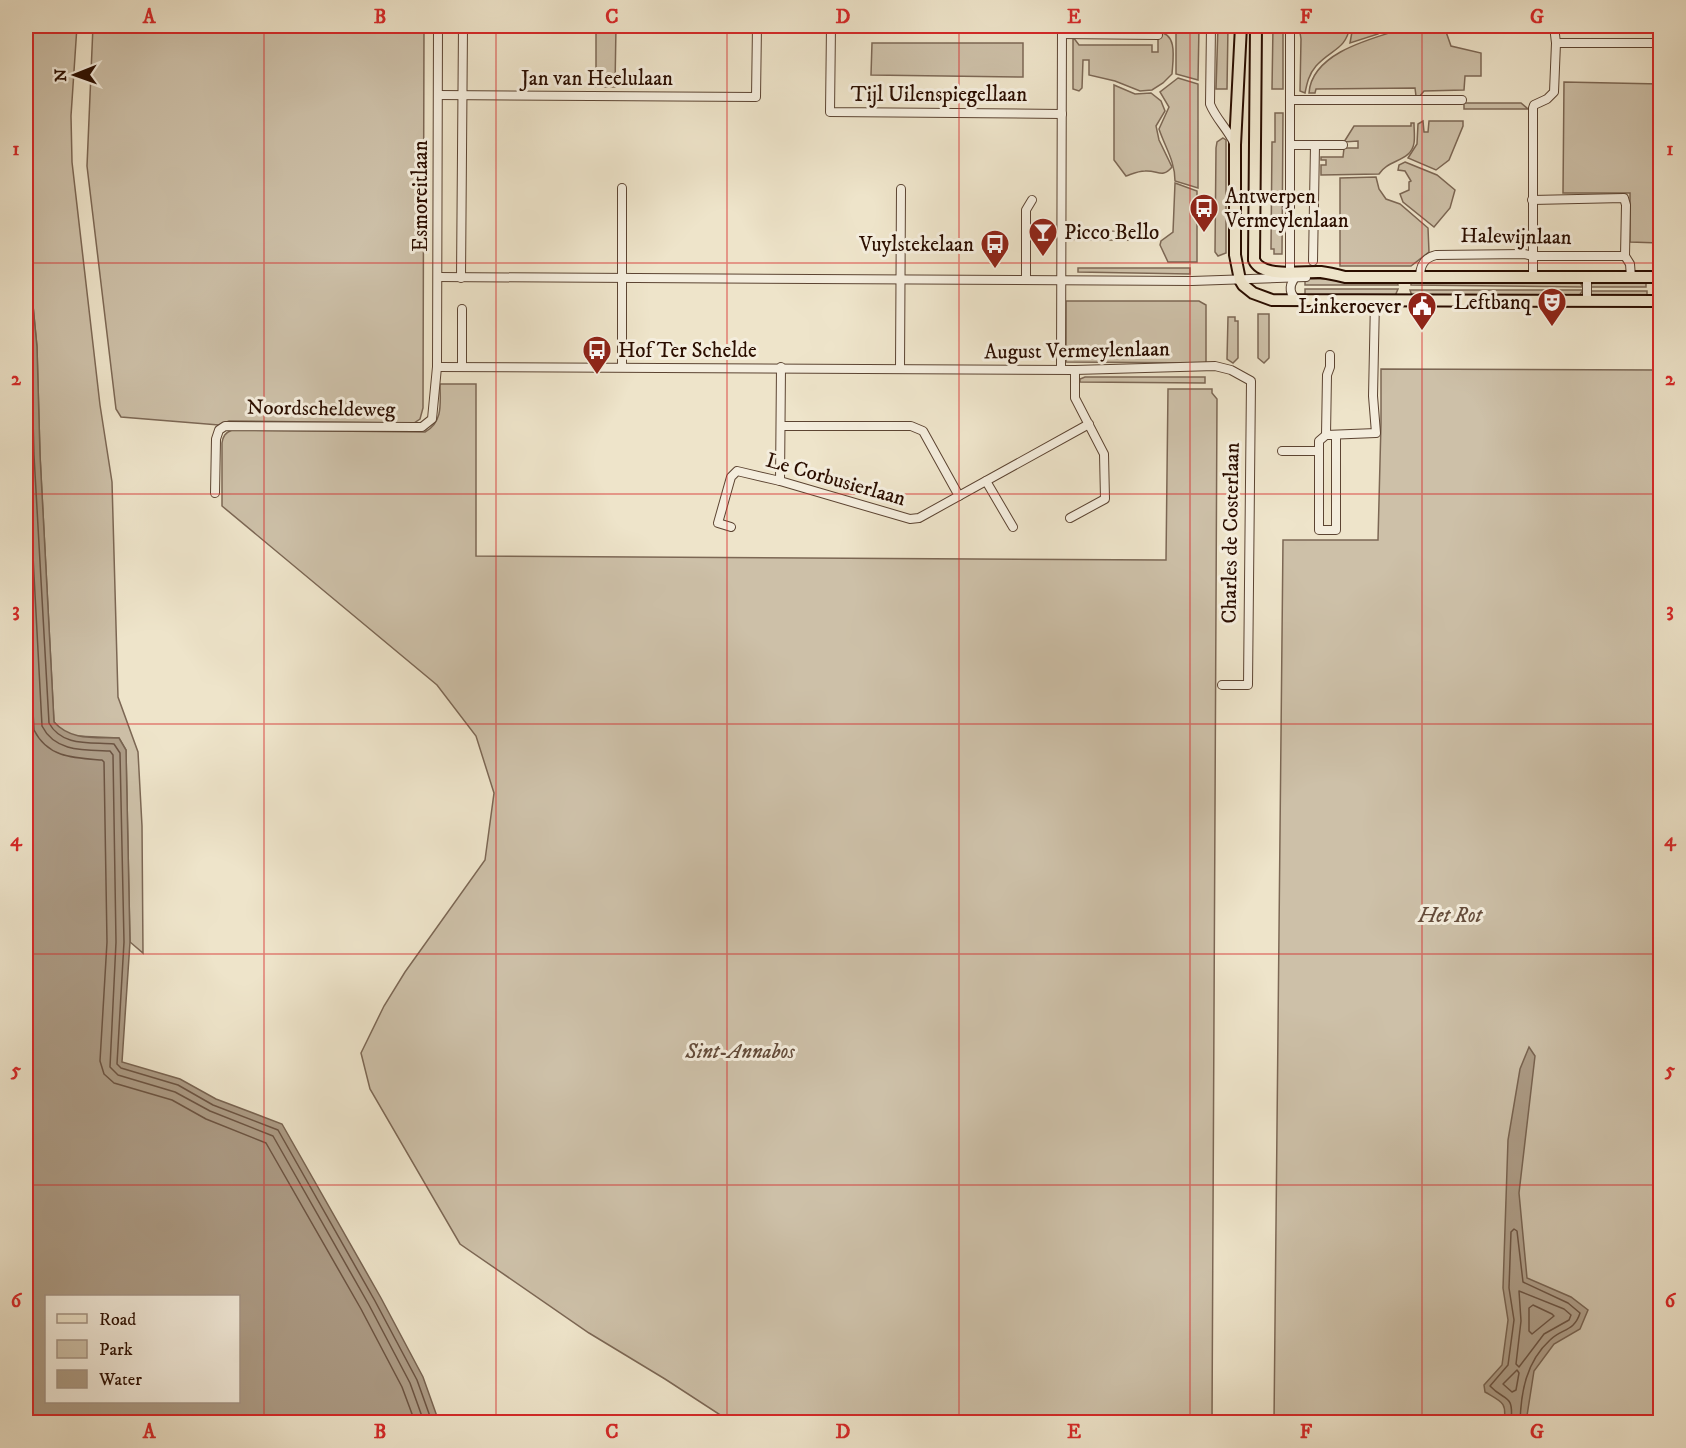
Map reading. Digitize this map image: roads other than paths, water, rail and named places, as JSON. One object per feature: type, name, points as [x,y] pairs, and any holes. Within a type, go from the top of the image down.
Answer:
[{"type":"main road","points":[[1241,26],[1235,145],[1235,255],[1248,290],[1265,299],[1660,302]]},
{"type":"main road","points":[[1256,26],[1254,260],[1256,266],[1262,270],[1292,275]]},
{"type":"main road","name":"Halewijnlaan","points":[[1292,275],[1323,272],[1345,277],[1660,278]]},
{"type":"street","name":"Esmoreitlaan","points":[[437,367],[438,26]]},
{"type":"street","name":"Esmoreitlaan","points":[[461,278],[463,26]]},
{"type":"street","name":"Jan van Heelulaan","points":[[438,95],[756,97],[757,26]]},
{"type":"street","name":"Tijl Uilenspiegellaan","points":[[831,26],[830,112],[1062,114]]},
{"type":"street","points":[[1211,26],[1210,104],[1215,116],[1228,129],[1235,145]]},
{"type":"street","points":[[1290,26],[1291,294],[1300,300]]},
{"type":"street","points":[[1533,277],[1533,108],[1554,92],[1556,43],[1554,27],[1660,28]]},
{"type":"street","points":[[1061,369],[1062,30],[1158,35]]},
{"type":"street","points":[[1556,43],[1660,43]]},
{"type":"street","points":[[1290,100],[1462,100]]},
{"type":"street","points":[[1290,145],[1343,145]]},
{"type":"street","points":[[1314,261],[1315,145]]},
{"type":"street","points":[[622,188],[622,367]]},
{"type":"street","points":[[900,368],[901,189]]},
{"type":"street","name":"Halewijnlaan","points":[[1532,200],[1624,198],[1626,205],[1625,256],[1630,264],[1631,277]]},
{"type":"street","points":[[1026,280],[1026,210],[1032,200]]},
{"type":"street","points":[[1061,235],[1142,236]]},
{"type":"street","name":"Halewijnlaan","points":[[1420,277],[1421,265],[1436,255],[1625,256]]},
{"type":"street","points":[[1244,280],[1254,271],[1254,260]]},
{"type":"street","points":[[438,277],[1244,280],[1292,275]]},
{"type":"street","points":[[1587,277],[1587,301]]},
{"type":"street","points":[[1336,435],[1336,530],[1319,530],[1319,441],[1326,435],[1376,433],[1373,396],[1375,300]]},
{"type":"street","points":[[462,309],[462,367]]},
{"type":"street","points":[[1326,435],[1327,375],[1330,355]]},
{"type":"street","name":"August Vermeylenlaan","points":[[437,367],[1075,369],[1215,366],[1231,370],[1251,381]]},
{"type":"street","name":"Noordscheldeweg","points":[[215,493],[216,439],[218,432],[227,425],[422,427],[429,423],[434,413],[437,367]]},
{"type":"street","points":[[780,481],[781,367]]},
{"type":"street","points":[[1070,518],[1105,499],[1104,454],[1075,398],[1075,369]]},
{"type":"street","name":"Charles de Costerlaan","points":[[1222,685],[1248,685],[1251,381]]},
{"type":"street","name":"Le Corbusierlaan","points":[[731,527],[718,523],[733,473],[741,470],[910,519],[919,518],[1089,424]]},
{"type":"street","points":[[781,426],[911,426],[923,431],[959,496]]},
{"type":"street","points":[[1282,451],[1319,451]]},
{"type":"street","points":[[986,481],[1012,527]]},
{"type":"water","points":[[26,26],[29,264],[37,347],[40,455],[54,722],[76,735],[92,738],[119,738],[126,750],[130,942],[122,1062],[180,1079],[216,1099],[282,1124],[423,1377],[439,1422],[26,1422]]},
{"type":"water","points":[[1529,1047],[1535,1056],[1519,1193],[1527,1278],[1571,1297],[1588,1310],[1580,1329],[1554,1344],[1534,1371],[1526,1422],[1504,1422],[1504,1406],[1485,1392],[1484,1385],[1502,1365],[1508,1320],[1503,1288],[1508,1140],[1520,1069]]},
{"type":"place","name":"Antwerpen Vermeylenlaan","points":[[1204,234]]},
{"type":"place","name":"Picco Bello","points":[[1043,258]]},
{"type":"place","name":"Vuylstekelaan","points":[[995,270]]},
{"type":"place","name":"Leftbanq","points":[[1552,328]]},
{"type":"place","name":"Linkeroever","points":[[1422,332]]},
{"type":"place","name":"Hof Ter Schelde","points":[[597,376]]},
{"type":"park label","name":"Het Rot","points":[[1450,915]]},
{"type":"park label","name":"Sint-Annabos","points":[[740,1051]]}]
